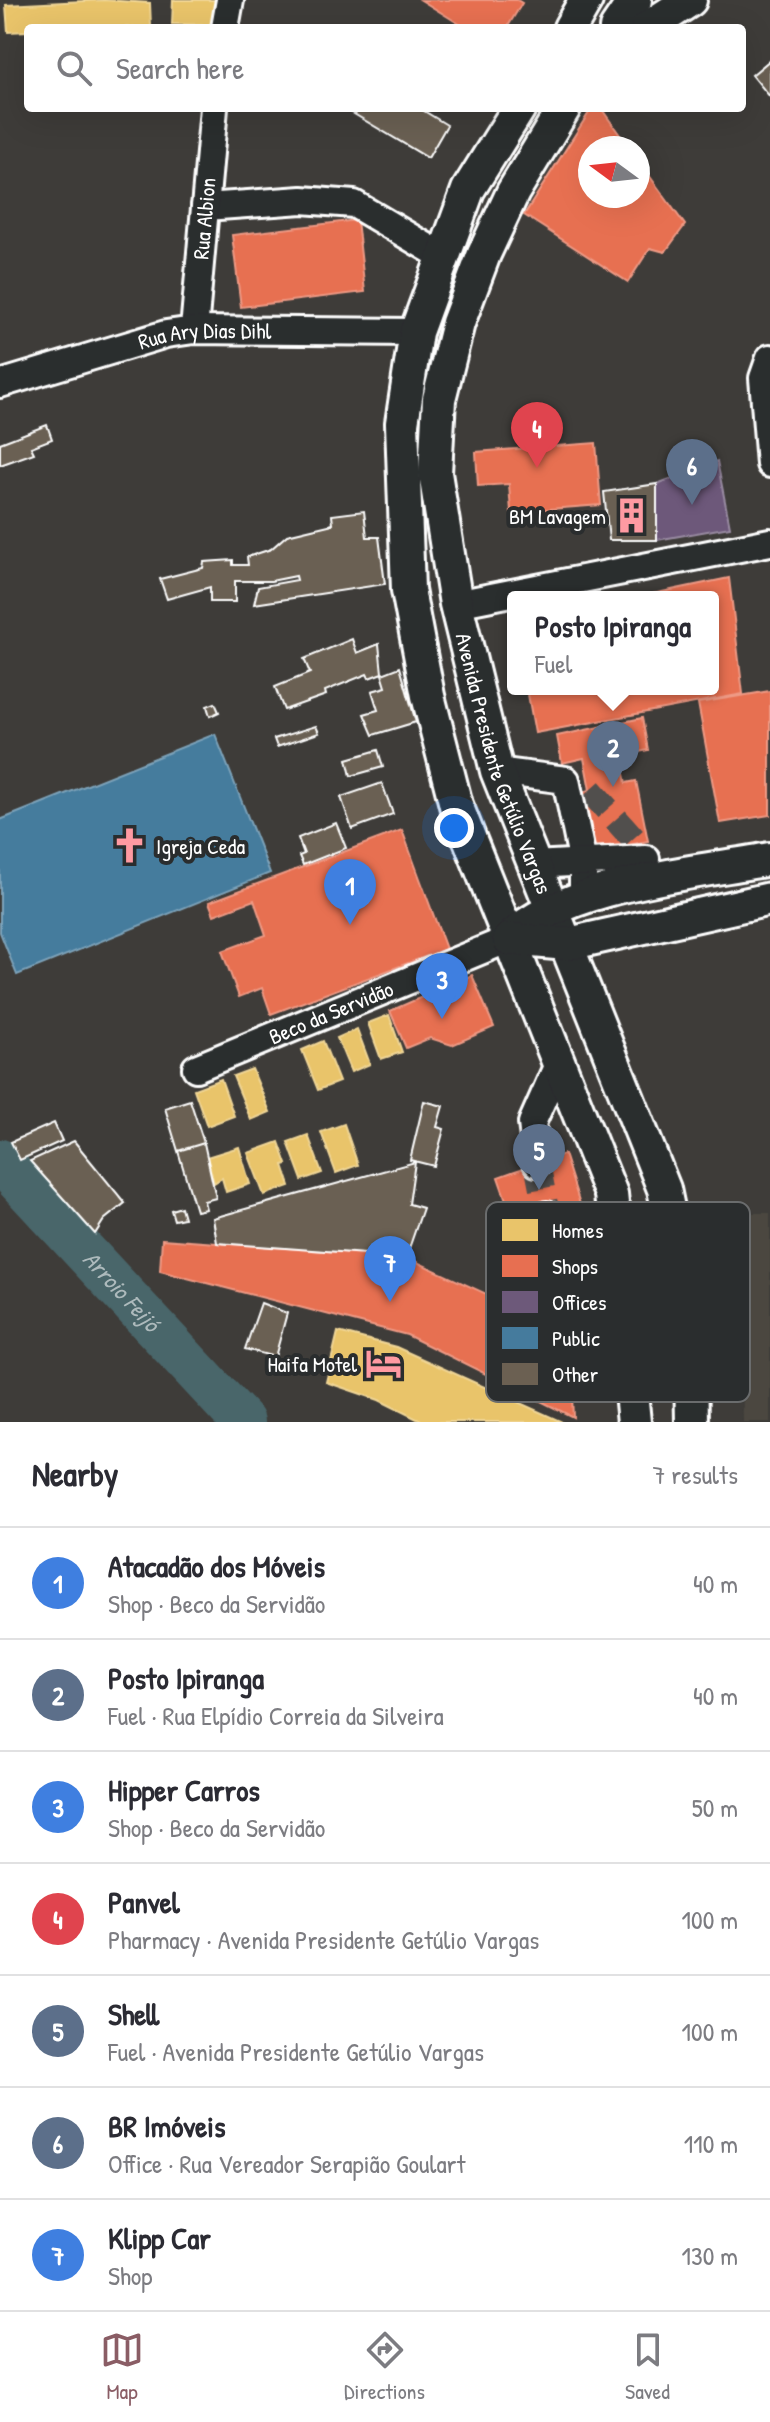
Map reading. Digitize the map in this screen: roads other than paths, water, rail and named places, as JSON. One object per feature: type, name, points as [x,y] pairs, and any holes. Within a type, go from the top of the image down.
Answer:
[{"type":"main road","points":[[572,24],[586,0]]},
{"type":"main road","points":[[619,24],[635,0]]},
{"type":"main road","points":[[653,24],[690,0]]},
{"type":"main road","points":[[517,112],[468,190],[416,332],[402,423],[408,590],[428,696],[456,805],[612,1202]]},
{"type":"main road","name":"Avenida Presidente Getúlio Vargas","points":[[562,112],[513,192],[484,254],[458,323],[439,399],[435,473],[456,604],[497,771],[568,944],[667,1202]]},
{"type":"main road","points":[[509,939],[525,922],[551,908],[583,898],[647,860],[770,859]]},
{"type":"main road","points":[[509,939],[568,944],[770,899]]},
{"type":"main road","points":[[632,1402],[634,1422]]},
{"type":"main road","name":"Avenida Presidente Getúlio Vargas","points":[[692,1402],[692,1422]]},
{"type":"street","points":[[226,24],[230,0]]},
{"type":"street","name":"Rua Albion","points":[[194,330],[214,112]]},
{"type":"street","points":[[205,207],[302,200],[354,204],[442,256]]},
{"type":"street","name":"Rua Ary Dias Dihl","points":[[0,384],[166,334],[194,330],[416,332]]},
{"type":"street","points":[[770,358],[763,378],[770,464]]},
{"type":"street","points":[[522,591],[770,542]]},
{"type":"street","points":[[456,604],[507,594]]},
{"type":"street","points":[[497,771],[578,785],[583,898]]},
{"type":"street","points":[[533,865],[647,860]]},
{"type":"street","name":"Beco da Servidão","points":[[196,1068],[509,939]]},
{"type":"street","points":[[537,1163],[531,1138],[532,1123],[559,1062]]},
{"type":"waterway","name":"Arroio Feijó","points":[[0,1161],[243,1422]]},
{"type":"tunnel","points":[[590,790],[637,843]]},
{"type":"tunnel","points":[[537,1163],[544,1202]]},
{"type":"place","name":"Panvel","points":[[537,468]]},
{"type":"place","name":"BR Imóveis","points":[[692,505]]},
{"type":"place","name":"BM Lavagem","points":[[632,516]]},
{"type":"place","name":"Posto Ipiranga","points":[[613,787]]},
{"type":"place","name":"Igreja Ceda","points":[[130,846]]},
{"type":"place","name":"Atacadão dos Móveis","points":[[350,925]]},
{"type":"place","name":"Hipper Carros","points":[[442,1019]]},
{"type":"place","name":"Shell","points":[[539,1190]]},
{"type":"place","name":"Klipp Car","points":[[390,1302]]},
{"type":"place","name":"Haifa Motel","points":[[383,1364]]}]
